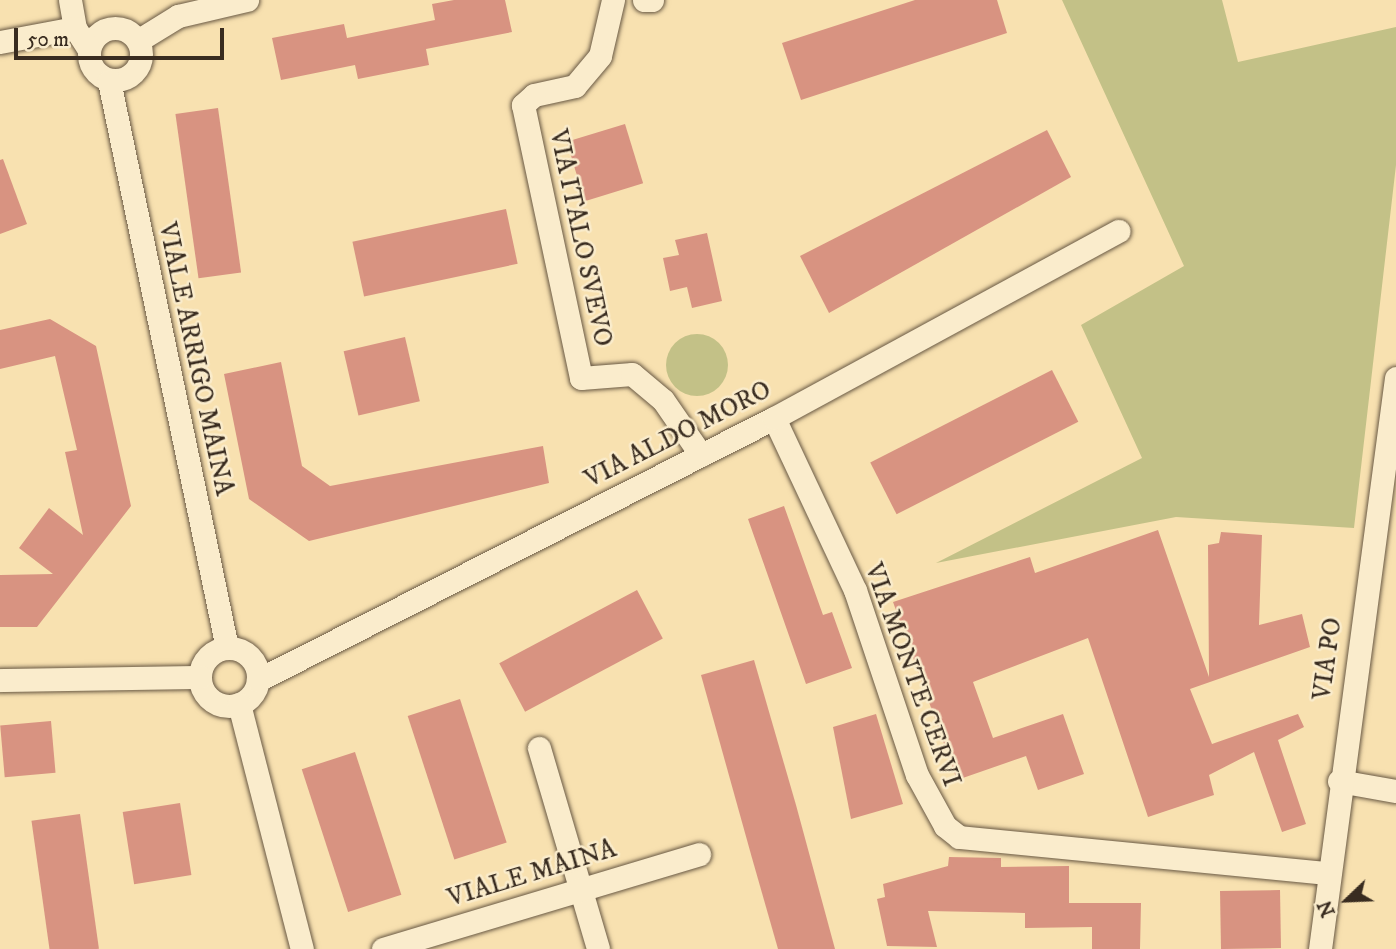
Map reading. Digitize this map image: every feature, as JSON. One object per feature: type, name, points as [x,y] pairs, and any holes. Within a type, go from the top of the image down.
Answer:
[{"type":"street","points":[[70,0],[75,28],[88,48],[92,69],[109,81],[130,78],[142,61],[139,40],[121,27],[100,31],[88,48]]},
{"type":"street","name":"VIA ITALO SVEVO","points":[[613,0],[600,55],[575,86],[534,95],[523,105],[582,378],[632,374],[663,400],[701,455]]},
{"type":"street","points":[[644,0],[653,0]]},
{"type":"street","points":[[139,40],[178,16],[237,1]]},
{"type":"street","points":[[0,41],[75,28]]},
{"type":"street","name":"VIALE ARRIGO MAINA","points":[[109,81],[227,649]]},
{"type":"street","name":"VIA ALDO MORO","points":[[258,680],[774,418],[1118,230]]},
{"type":"street","name":"VIA PO","points":[[1320,949],[1326,873],[1339,782],[1388,489],[1396,378]]},
{"type":"street","name":"VIA MONTE CERVI","points":[[774,418],[855,590],[917,775],[945,826],[959,837],[1326,873]]},
{"type":"street","points":[[227,649],[253,661],[258,680],[239,704],[212,701],[200,677],[205,661],[227,649]]},
{"type":"street","points":[[0,680],[200,677]]},
{"type":"street","points":[[239,704],[302,949]]},
{"type":"street","points":[[539,748],[598,949]]},
{"type":"street","points":[[1339,782],[1396,792]]},
{"type":"street","name":"VIALE MAINA","points":[[383,949],[581,887],[699,854]]},
{"type":"shaded area","points":[[1062,0],[1222,0],[1238,62],[1396,27],[1396,165],[1354,528],[1176,517],[936,563],[1142,458],[1081,325],[1184,266]]},
{"type":"shaded area","points":[[697,334],[709,336],[719,343],[726,353],[726,377],[719,387],[709,394],[697,396],[685,394],[675,387],[668,377],[666,365],[668,353],[675,343],[685,336]]},
{"type":"building","points":[[454,0],[505,0],[512,32],[426,49],[429,65],[358,79],[355,65],[281,80],[272,38],[344,24],[347,38],[435,20],[432,4]]},
{"type":"building","points":[[915,0],[997,0],[1007,33],[801,100],[782,43]]},
{"type":"building","points":[[218,108],[241,272],[199,278],[175,114]]},
{"type":"building","points":[[625,124],[643,183],[585,201],[567,142]]},
{"type":"building","points":[[1047,130],[1071,177],[829,313],[800,256]]},
{"type":"building","points":[[3,159],[27,224],[0,234],[0,160]]},
{"type":"building","points":[[506,209],[518,264],[364,296],[352,242]]},
{"type":"building","points":[[707,233],[722,301],[692,308],[687,287],[670,291],[663,258],[679,255],[675,240]]},
{"type":"building","points":[[50,319],[96,346],[131,506],[37,627],[0,627],[0,575],[53,574],[19,548],[49,508],[83,535],[65,452],[77,450],[55,356],[0,369],[0,330]]},
{"type":"building","points":[[405,337],[420,401],[358,415],[344,351]]},
{"type":"building","points":[[281,362],[302,466],[330,486],[543,446],[549,483],[309,541],[249,499],[224,374]]},
{"type":"building","points":[[1052,370],[1078,422],[897,514],[870,463]]},
{"type":"building","points":[[784,506],[823,615],[832,612],[852,668],[806,684],[748,519]]},
{"type":"building","points":[[1158,530],[1209,677],[1208,545],[1219,543],[1221,532],[1262,535],[1259,625],[1302,614],[1310,647],[1190,689],[1212,744],[1298,714],[1304,727],[1278,740],[1306,824],[1282,832],[1254,752],[1209,775],[1214,795],[1148,817],[1088,638],[973,682],[993,738],[1063,714],[1084,774],[1038,790],[1026,756],[957,780],[893,602],[1030,557],[1035,573]]},
{"type":"building","points":[[637,590],[663,639],[525,712],[499,663]]},
{"type":"building","points":[[754,660],[835,949],[778,949],[752,858],[701,675]]},
{"type":"building","points":[[460,699],[507,843],[454,860],[408,716]]},
{"type":"building","points":[[876,714],[903,804],[851,819],[833,727]]},
{"type":"building","points":[[51,721],[56,773],[5,777],[0,725]]},
{"type":"building","points":[[355,752],[401,895],[348,912],[302,769]]},
{"type":"building","points":[[180,803],[191,875],[134,884],[123,812]]},
{"type":"building","points":[[80,814],[99,949],[49,949],[31,821]]},
{"type":"building","points":[[949,857],[1001,858],[1001,867],[1069,866],[1069,903],[1141,903],[1140,949],[1092,949],[1092,927],[1025,928],[1025,913],[928,911],[937,947],[887,946],[877,899],[885,897],[883,884],[948,866]]},
{"type":"building","points":[[1280,890],[1281,948],[1221,949],[1220,891]]}]
